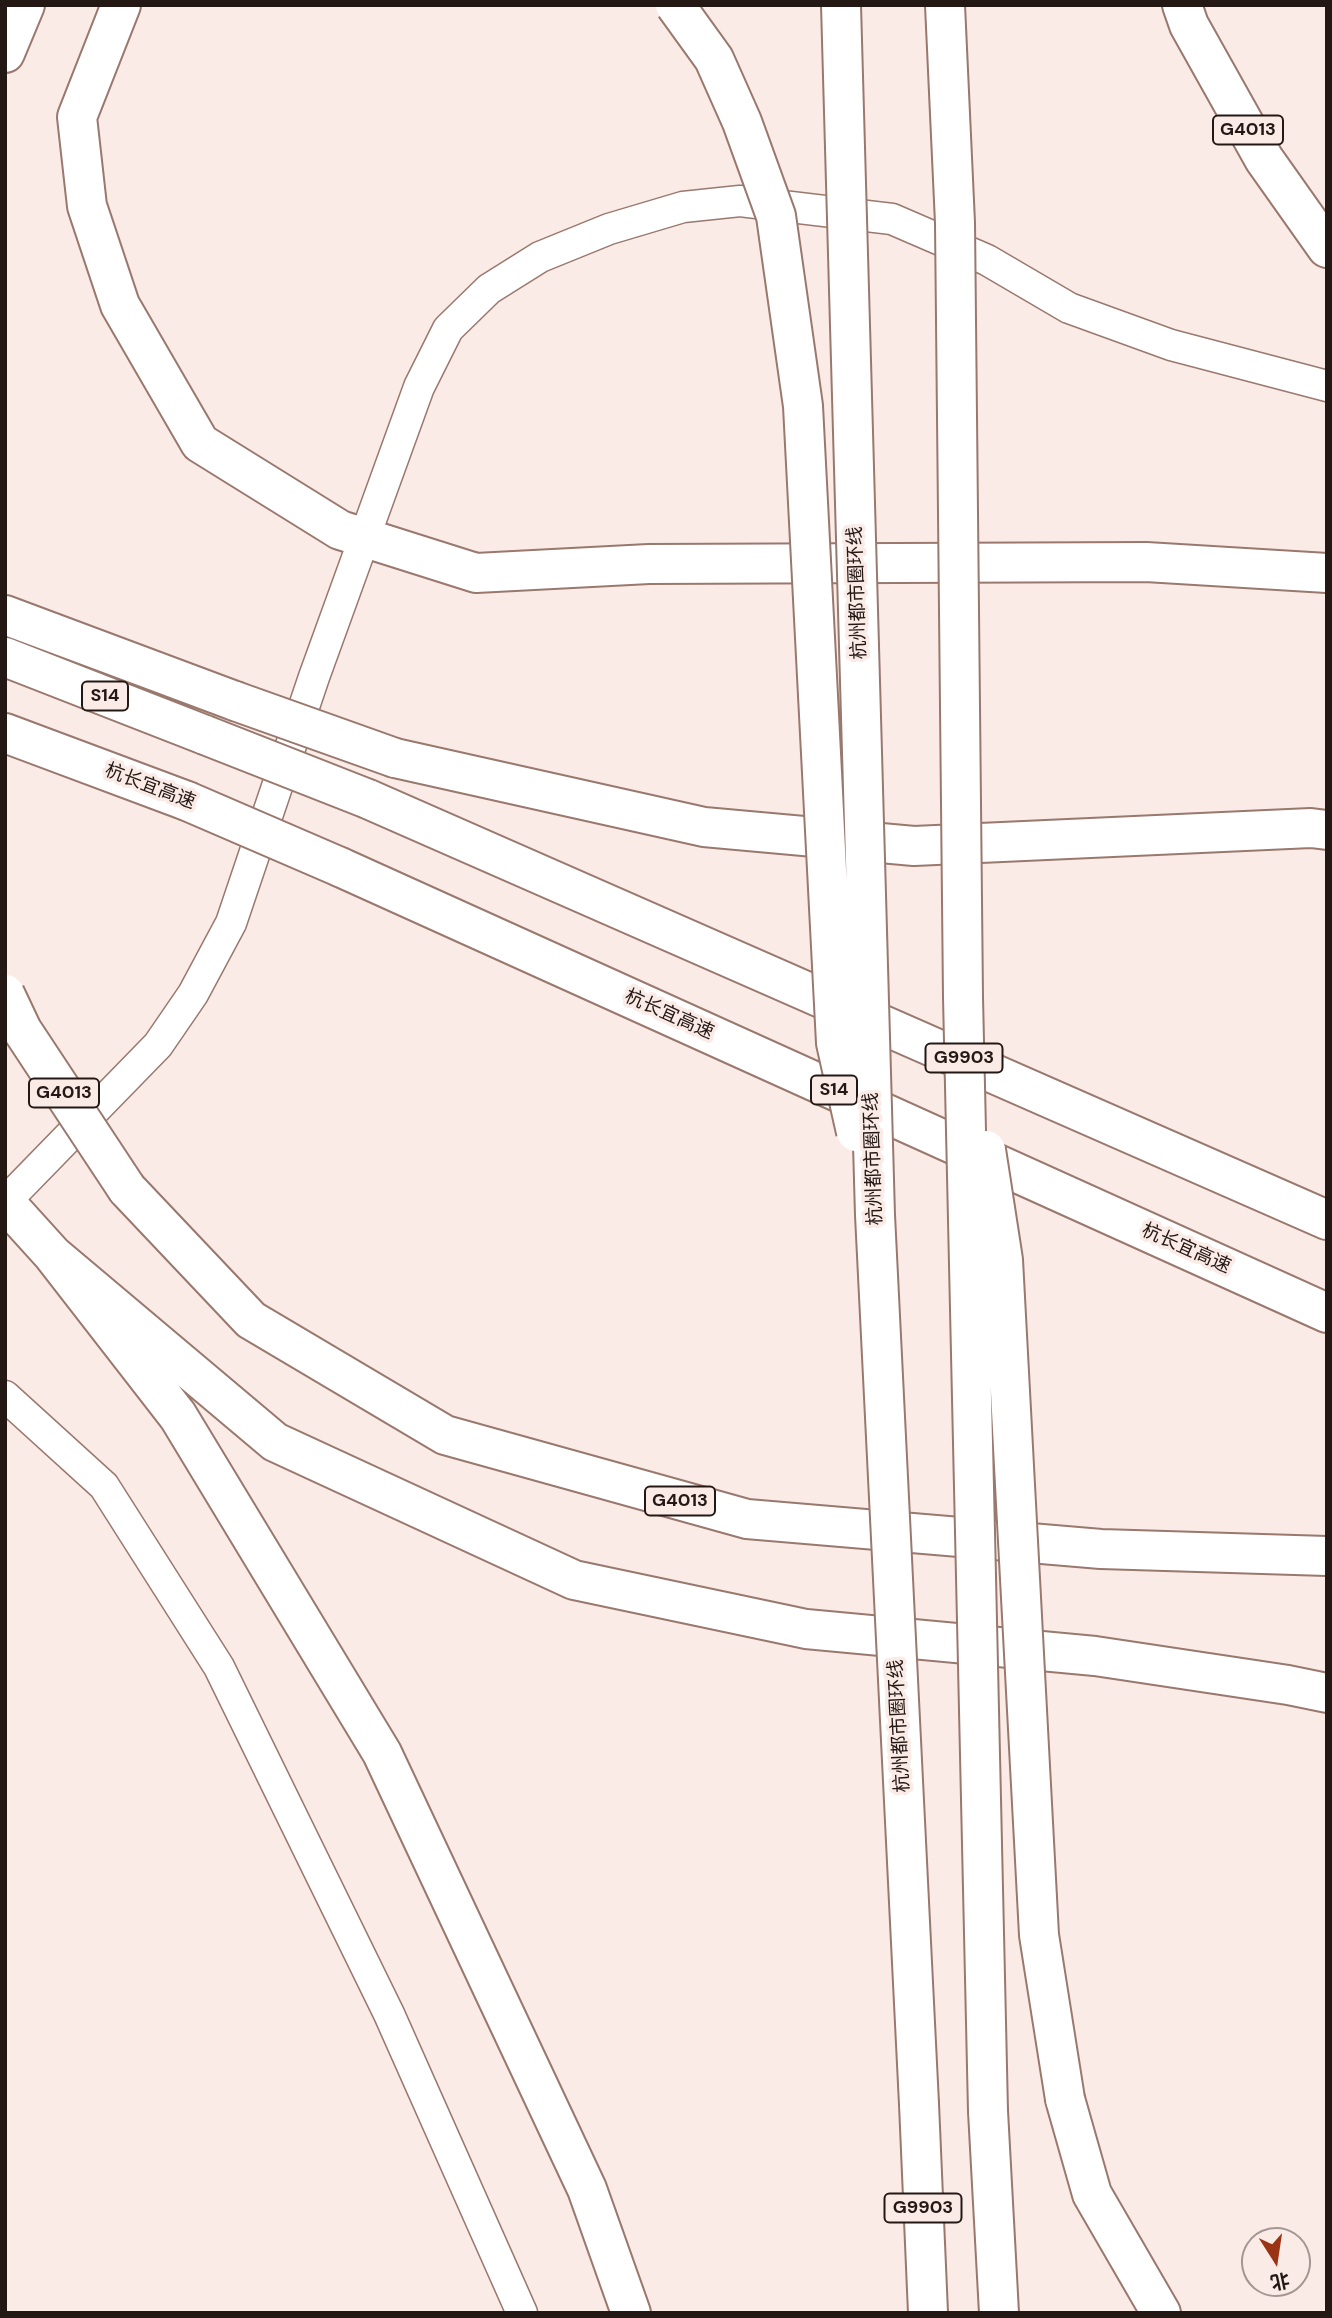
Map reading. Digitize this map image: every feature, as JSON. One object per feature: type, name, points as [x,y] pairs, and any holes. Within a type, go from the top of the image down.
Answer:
[{"type":"highway","points":[[5,52],[25,5]]},
{"type":"highway","points":[[121,5],[77,117],[87,206],[120,305],[201,443],[340,530],[476,573],[649,565],[1146,562],[1327,573]]},
{"type":"highway","points":[[675,5],[714,59],[742,122],[776,216],[803,406],[836,1043],[875,1215]]},
{"type":"highway","name":"杭州都市圈环线","points":[[841,5],[875,1215],[928,2313]]},
{"type":"highway","name":"G9903","points":[[945,5],[955,223],[963,997],[988,2111],[999,2313]]},
{"type":"highway","name":"G4013","points":[[1182,5],[1189,25],[1264,159],[1327,248]]},
{"type":"highway","points":[[5,615],[395,758],[704,828],[914,846],[1311,828],[1327,830]]},
{"type":"highway","name":"S14","points":[[5,657],[368,799],[1327,1220]]},
{"type":"highway","name":"杭长宜高速","points":[[5,733],[187,801],[341,867],[1327,1313]]},
{"type":"highway","name":"G4013","points":[[5,994],[22,1030],[127,1189],[251,1320],[445,1435],[747,1520],[1101,1549],[1327,1556]]},
{"type":"highway","points":[[963,997],[1003,1260],[1039,1935],[1065,2099],[1092,2194],[1161,2313]]},
{"type":"highway","points":[[5,1202],[53,1255],[178,1416],[382,1753],[587,2189],[631,2313]]},
{"type":"highway","points":[[53,1255],[275,1442],[574,1580],[806,1629],[1095,1656],[1327,1693]]},
{"type":"street","points":[[5,1202],[158,1045],[193,993],[231,923],[314,677],[419,387],[448,329],[489,289],[540,257],[609,229],[683,207],[740,201],[892,219],[987,260],[1069,308],[1171,345],[1327,386]]},
{"type":"street","points":[[5,1396],[104,1486],[219,1667],[388,2014],[522,2313]]}]
